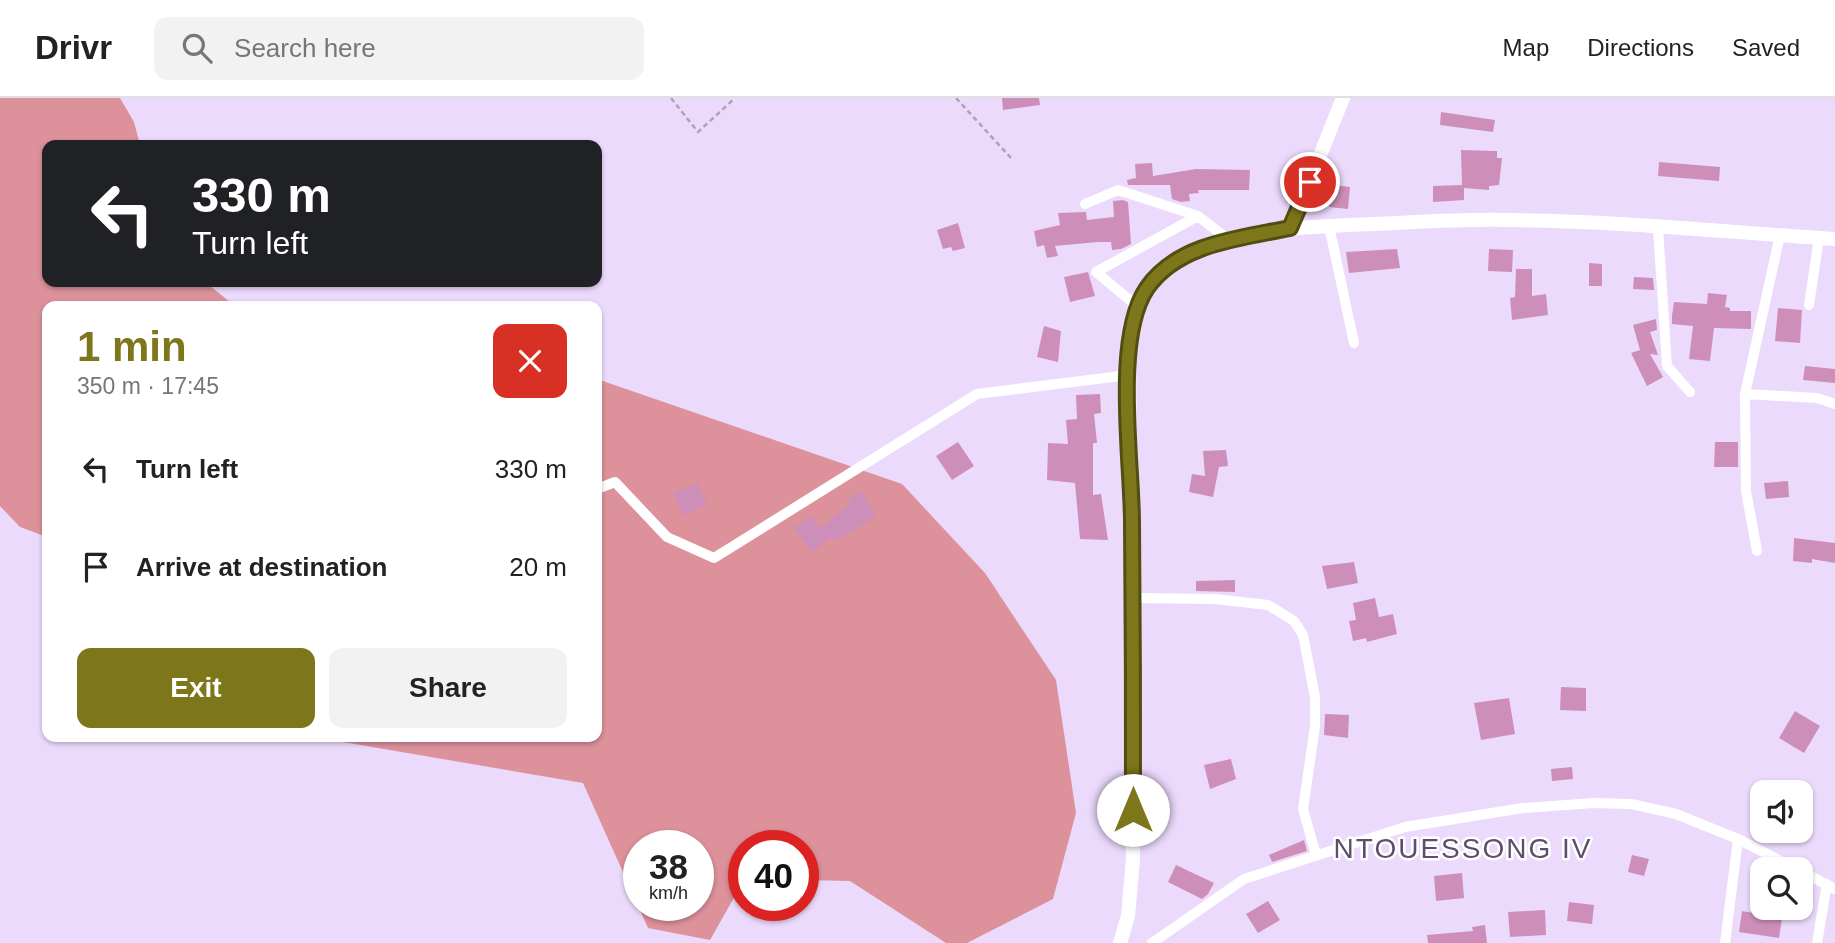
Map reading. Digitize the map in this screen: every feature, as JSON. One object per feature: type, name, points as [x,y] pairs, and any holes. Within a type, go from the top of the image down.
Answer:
[{"type":"street","points":[[1290,228],[1342,98]]},
{"type":"street","points":[[1085,204],[1118,190],[1199,216],[1230,241]]},
{"type":"street","points":[[1138,307],[1096,272],[1199,216]]},
{"type":"street","points":[[1120,943],[1128,916],[1133,858],[1129,353],[1138,307],[1147,287],[1183,257],[1230,241],[1290,228],[1506,220],[1835,239]]},
{"type":"street","points":[[1329,226],[1354,343]]},
{"type":"street","points":[[1658,228],[1667,366],[1690,392]]},
{"type":"street","points":[[1757,551],[1746,491],[1745,394],[1780,236]]},
{"type":"street","points":[[1809,305],[1819,238]]},
{"type":"street","points":[[602,487],[615,482],[667,537],[714,558],[977,394],[1129,375]]},
{"type":"street","points":[[1745,394],[1817,398],[1835,404]]},
{"type":"street","points":[[1132,597],[1215,599],[1268,605],[1294,621],[1303,635],[1315,697],[1315,726],[1303,809],[1316,855]]},
{"type":"street","points":[[1152,943],[1244,879],[1405,827],[1523,808],[1594,803],[1631,804],[1676,814],[1738,839],[1773,857]]},
{"type":"street","points":[[1725,943],[1738,839]]},
{"type":"street","points":[[1813,877],[1831,886],[1818,943]]},
{"type":"path","points":[[671,98],[698,132],[735,98]]},
{"type":"path","points":[[956,98],[1011,158]]},
{"type":"shaded area","points":[[0,98],[120,98],[134,122],[139,140],[42,140],[42,287],[211,287],[229,301],[42,301],[42,535],[20,527],[0,506]]},
{"type":"shaded area","points":[[602,381],[902,484],[985,573],[1056,680],[1076,813],[1053,899],[967,943],[946,943],[850,881],[819,880],[819,830],[728,830],[728,908],[710,940],[648,928],[645,921],[714,921],[714,830],[623,830],[623,872],[583,783],[343,742],[602,742]]},
{"type":"building","points":[[1002,98],[1039,98],[1040,105],[1003,110]]},
{"type":"building","points":[[1441,112],[1495,120],[1493,132],[1440,125]]},
{"type":"building","points":[[1461,150],[1497,151],[1497,158],[1502,158],[1499,185],[1489,186],[1489,190],[1464,188],[1464,200],[1433,202],[1433,186],[1462,185]]},
{"type":"building","points":[[1659,162],[1720,167],[1719,181],[1658,176]]},
{"type":"building","points":[[1152,163],[1153,176],[1196,169],[1250,170],[1249,190],[1198,190],[1199,193],[1189,194],[1190,201],[1181,202],[1172,199],[1170,185],[1128,185],[1127,180],[1136,178],[1135,164]]},
{"type":"building","points":[[1331,185],[1350,187],[1348,209],[1329,207]]},
{"type":"building","points":[[1113,201],[1128,202],[1131,244],[1112,250],[1111,242],[1055,246],[1058,256],[1047,258],[1044,245],[1037,247],[1034,231],[1060,225],[1058,213],[1086,212],[1087,220],[1114,217]]},
{"type":"building","points":[[958,223],[965,248],[953,251],[951,247],[943,249],[937,230]]},
{"type":"building","points":[[1397,249],[1400,268],[1349,273],[1346,252]]},
{"type":"building","points":[[1489,249],[1513,250],[1512,272],[1488,271]]},
{"type":"building","points":[[1589,263],[1602,264],[1602,286],[1589,286]]},
{"type":"building","points":[[1516,269],[1532,269],[1532,296],[1546,294],[1548,315],[1512,320],[1510,298],[1515,297]]},
{"type":"building","points":[[1088,272],[1095,296],[1070,302],[1064,277]]},
{"type":"building","points":[[1634,277],[1653,278],[1654,290],[1633,289]]},
{"type":"building","points":[[1708,293],[1727,295],[1725,307],[1730,308],[1730,311],[1751,311],[1751,329],[1714,328],[1710,361],[1689,359],[1693,326],[1672,324],[1674,302],[1707,304]]},
{"type":"building","points":[[1778,308],[1802,310],[1800,343],[1775,341]]},
{"type":"building","points":[[1656,319],[1657,330],[1650,332],[1658,355],[1650,354],[1663,377],[1647,386],[1631,353],[1640,350],[1633,325]]},
{"type":"building","points":[[1044,326],[1061,331],[1058,362],[1037,357]]},
{"type":"building","points":[[1805,366],[1835,369],[1835,383],[1803,380]]},
{"type":"building","points":[[1100,394],[1101,413],[1094,414],[1097,443],[1093,443],[1093,495],[1101,494],[1108,540],[1080,539],[1075,483],[1047,480],[1048,443],[1068,444],[1066,420],[1077,419],[1076,395]]},
{"type":"building","points":[[958,442],[974,466],[952,480],[936,456]]},
{"type":"building","points":[[1715,442],[1738,442],[1738,467],[1714,467]]},
{"type":"building","points":[[1226,450],[1228,466],[1219,467],[1213,497],[1189,492],[1192,474],[1205,476],[1203,451]]},
{"type":"building","points":[[1788,481],[1789,497],[1766,499],[1764,483]]},
{"type":"building","points":[[698,483],[707,505],[683,515],[673,493]]},
{"type":"building","points":[[862,492],[876,516],[836,542],[832,537],[812,552],[794,528],[811,516],[820,528],[850,504],[848,499]]},
{"type":"building","points":[[1794,538],[1835,543],[1835,563],[1812,559],[1812,563],[1793,561]]},
{"type":"building","points":[[1354,562],[1358,583],[1327,589],[1322,566]]},
{"type":"building","points":[[1235,580],[1235,592],[1196,591],[1196,581]]},
{"type":"building","points":[[1375,598],[1379,617],[1393,614],[1397,634],[1367,642],[1366,638],[1353,641],[1349,621],[1356,620],[1353,603]]},
{"type":"building","points":[[1561,687],[1586,688],[1586,711],[1560,710]]},
{"type":"building","points":[[1509,698],[1515,734],[1481,740],[1474,703]]},
{"type":"building","points":[[1795,711],[1820,726],[1804,753],[1779,738]]},
{"type":"building","points":[[1325,714],[1349,715],[1348,738],[1324,735]]},
{"type":"building","points":[[1231,759],[1236,779],[1210,789],[1204,765]]},
{"type":"building","points":[[1572,767],[1573,779],[1552,781],[1551,769]]},
{"type":"building","points":[[1304,840],[1307,851],[1272,862],[1269,855]]},
{"type":"building","points":[[1632,855],[1649,859],[1644,876],[1628,872]]},
{"type":"building","points":[[1176,865],[1214,883],[1208,894],[1202,899],[1168,882]]},
{"type":"building","points":[[1462,873],[1464,898],[1436,901],[1434,876]]},
{"type":"building","points":[[1268,901],[1280,920],[1258,933],[1246,914]]},
{"type":"building","points":[[1569,902],[1594,905],[1592,924],[1567,921]]},
{"type":"building","points":[[1545,910],[1546,935],[1510,937],[1508,912]]},
{"type":"building","points":[[1742,911],[1750,912],[1750,920],[1782,920],[1779,938],[1739,932]]},
{"type":"building","points":[[1485,925],[1487,943],[1428,943],[1427,935],[1473,931],[1472,927]]},
{"type":"district","name":"NTOUESSONG IV","points":[[1463,848]]},
{"type":"route","points":[[1133,810],[1132,520],[1128,419],[1129,353],[1133,321],[1147,287],[1183,257],[1219,243],[1290,228],[1310,182]]}]
